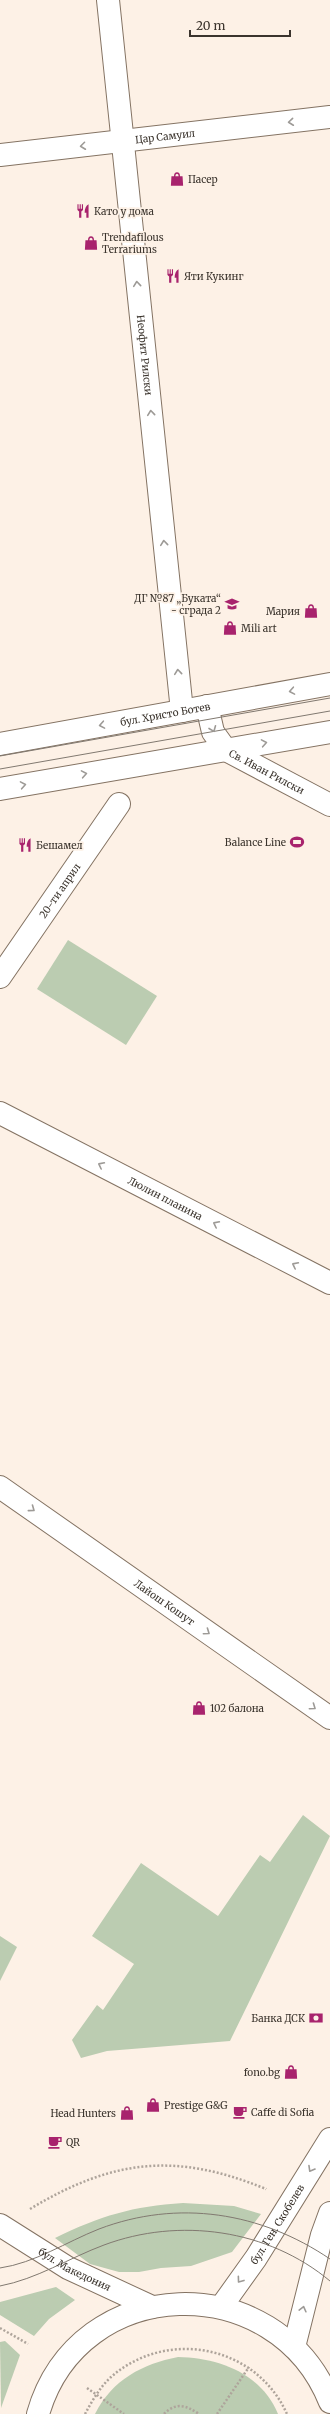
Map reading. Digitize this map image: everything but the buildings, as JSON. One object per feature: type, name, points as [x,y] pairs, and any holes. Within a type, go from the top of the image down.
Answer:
[{"type":"street","name":"Неофит Рилски","points":[[108,0],[182,711]]},
{"type":"street","name":"Цар Самуил","points":[[0,155],[330,118]]},
{"type":"street","name":"бул. Христо Ботев","points":[[0,744],[330,684]]},
{"type":"street","name":"Св. Иван Рилски","points":[[207,706],[213,732],[226,750],[330,805]]},
{"type":"street","points":[[0,788],[330,732]]},
{"type":"street","name":"20-ти април","points":[[0,977],[119,804]]},
{"type":"street","name":"Люлин планина","points":[[0,1113],[330,1283]]},
{"type":"street","name":"Лайош Кошут","points":[[0,1487],[330,1718]]},
{"type":"street","name":"бул. Ген. Скобелев","points":[[221,2307],[256,2258],[330,2139]]},
{"type":"street","points":[[294,2347],[322,2235],[330,2213]]},
{"type":"street","name":"бул. Македония","points":[[0,2226],[68,2268],[152,2307]]},
{"type":"street","points":[[38,2414],[51,2383],[77,2348],[112,2322],[152,2307],[182,2304],[221,2307],[257,2321],[294,2347],[316,2374],[330,2402]]},
{"type":"path","points":[[26,2212],[66,2188],[90,2178],[142,2166],[174,2165],[206,2169],[236,2177],[271,2191]]},
{"type":"path","points":[[0,2328],[28,2344]]},
{"type":"path","points":[[85,2414],[96,2394],[110,2378],[130,2363],[153,2353],[177,2348],[202,2349],[226,2355],[249,2367],[268,2383],[287,2414]]},
{"type":"path","points":[[217,2414],[249,2367]]},
{"type":"path","points":[[87,2388],[124,2414]]},
{"type":"path","points":[[164,2414],[177,2405],[185,2406],[199,2414]]},
{"type":"green space","points":[[68,940],[157,996],[126,1045],[37,989]]},
{"type":"green space","points":[[303,1815],[330,1836],[230,2041],[107,2051],[81,2058],[72,2040],[97,2005],[103,2010],[134,1964],[92,1936],[141,1863],[218,1916],[260,1855],[270,1862]]},
{"type":"green space","points":[[0,1936],[17,1947],[0,1981]]},
{"type":"green space","points":[[183,2203],[234,2206],[261,2214],[232,2252],[191,2266],[161,2268],[139,2272],[119,2272],[90,2264],[55,2238],[71,2230],[117,2213],[165,2204]]},
{"type":"green space","points":[[56,2287],[75,2300],[49,2319],[34,2336],[0,2315],[0,2302]]},
{"type":"green space","points":[[5,2341],[20,2355],[1,2408],[0,2342]]},
{"type":"green space","points":[[178,2357],[209,2361],[237,2370],[250,2378],[261,2388],[271,2400],[278,2414],[95,2414],[110,2392],[129,2375],[152,2364]]},
{"type":"tram line","points":[[0,756],[330,698]]},
{"type":"tram line","points":[[0,769],[330,711]]},
{"type":"tram line","points":[[0,2268],[26,2262],[99,2229],[129,2220],[159,2214],[189,2213],[218,2215],[247,2221],[276,2230],[304,2243],[330,2259]]},
{"type":"tram line","points":[[0,2286],[14,2283],[91,2250],[133,2236],[192,2230],[222,2233],[251,2239],[306,2263],[330,2281]]},
{"type":"place","name":"Пасер","points":[[177,179]]},
{"type":"place","name":"Като у дома","points":[[83,211]]},
{"type":"place","name":"Trendafilous Terrariums","points":[[91,243]]},
{"type":"place","name":"Яти Кукинг","points":[[173,276]]},
{"type":"place","name":"ДГ №87 „Буката“ - сграда 2","points":[[232,604]]},
{"type":"place","name":"Мария","points":[[311,611]]},
{"type":"place","name":"Mili art","points":[[230,628]]},
{"type":"place","name":"Balance Line","points":[[297,842]]},
{"type":"place","name":"Бешамел","points":[[25,845]]},
{"type":"place","name":"102 балона","points":[[199,1708]]},
{"type":"place","name":"Банка ДСК","points":[[316,2018]]},
{"type":"place","name":"fono.bg","points":[[291,2072]]},
{"type":"place","name":"Prestige G&G","points":[[153,2105]]},
{"type":"place","name":"Caffe di Sofia","points":[[240,2112]]},
{"type":"place","name":"Head Hunters","points":[[127,2113]]},
{"type":"place","name":"QR","points":[[55,2142]]}]
